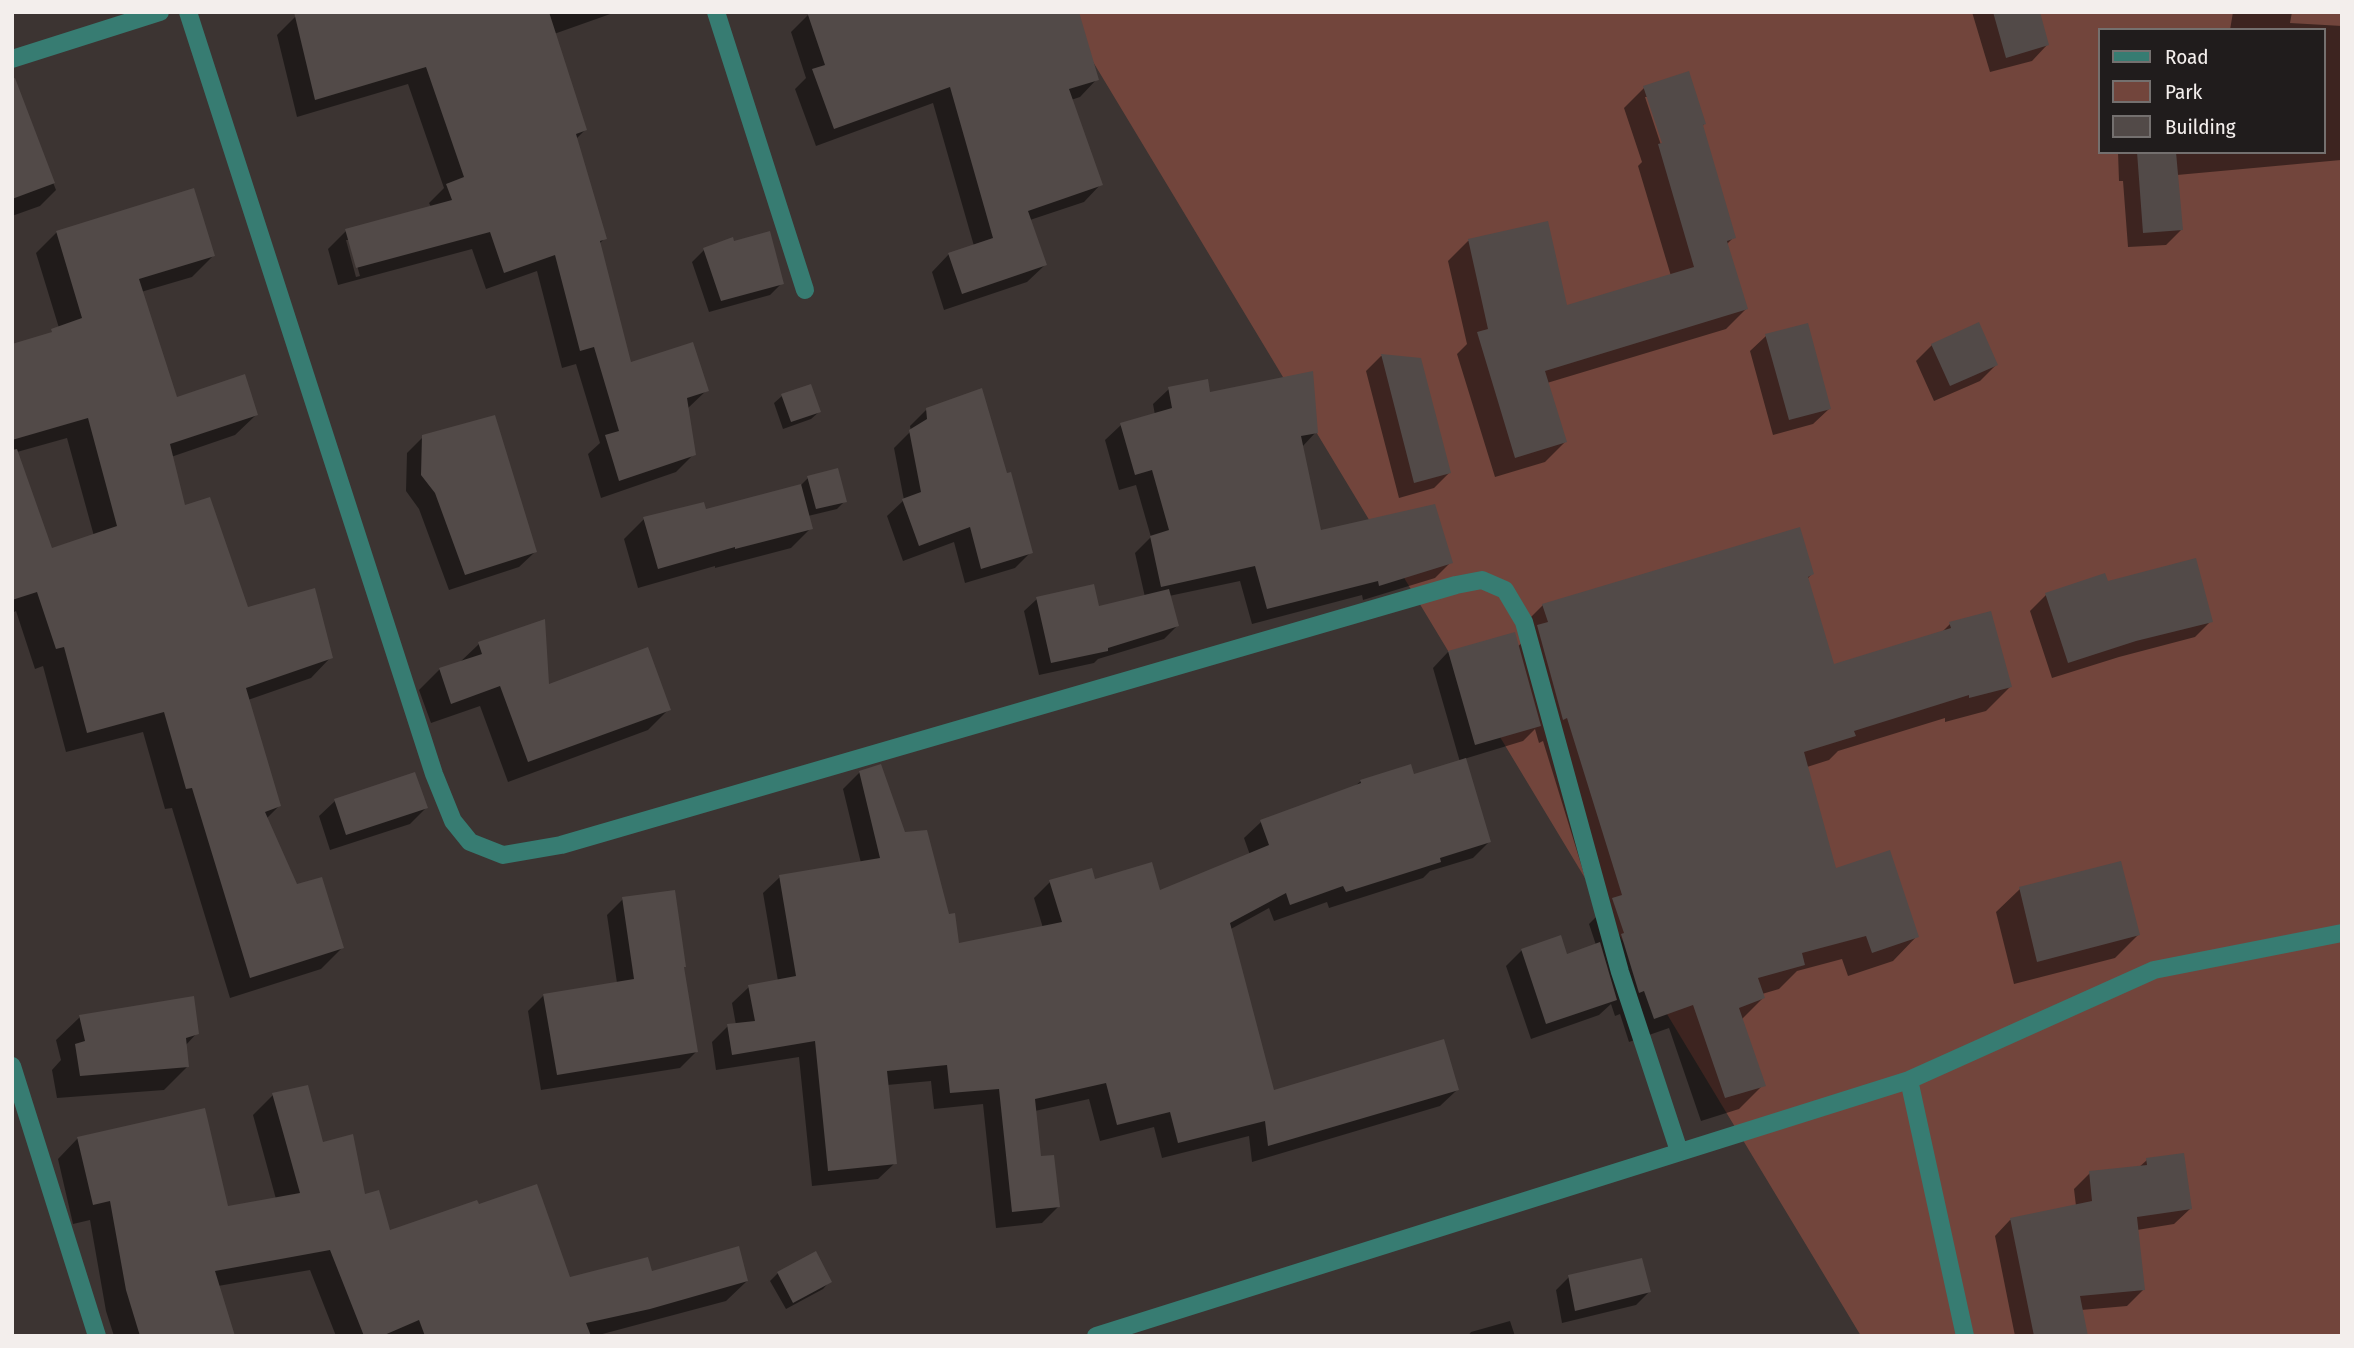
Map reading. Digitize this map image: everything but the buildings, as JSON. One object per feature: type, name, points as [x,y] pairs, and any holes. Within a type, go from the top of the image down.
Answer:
[{"type":"street","points":[[12,59],[160,12]]},
{"type":"street","points":[[188,12],[434,774],[453,821],[470,842],[503,855],[561,845],[1456,585],[1482,580],[1506,590],[1524,622],[1620,972],[1679,1152]]},
{"type":"street","points":[[716,12],[805,290]]},
{"type":"street","points":[[1096,1336],[1909,1080],[2154,970],[2342,933]]},
{"type":"street","points":[[12,1066],[97,1336]]},
{"type":"street","points":[[1909,1080],[1965,1336]]},
{"type":"green space","points":[[1063,12],[2342,12],[2342,1336],[1861,1336]]}]
